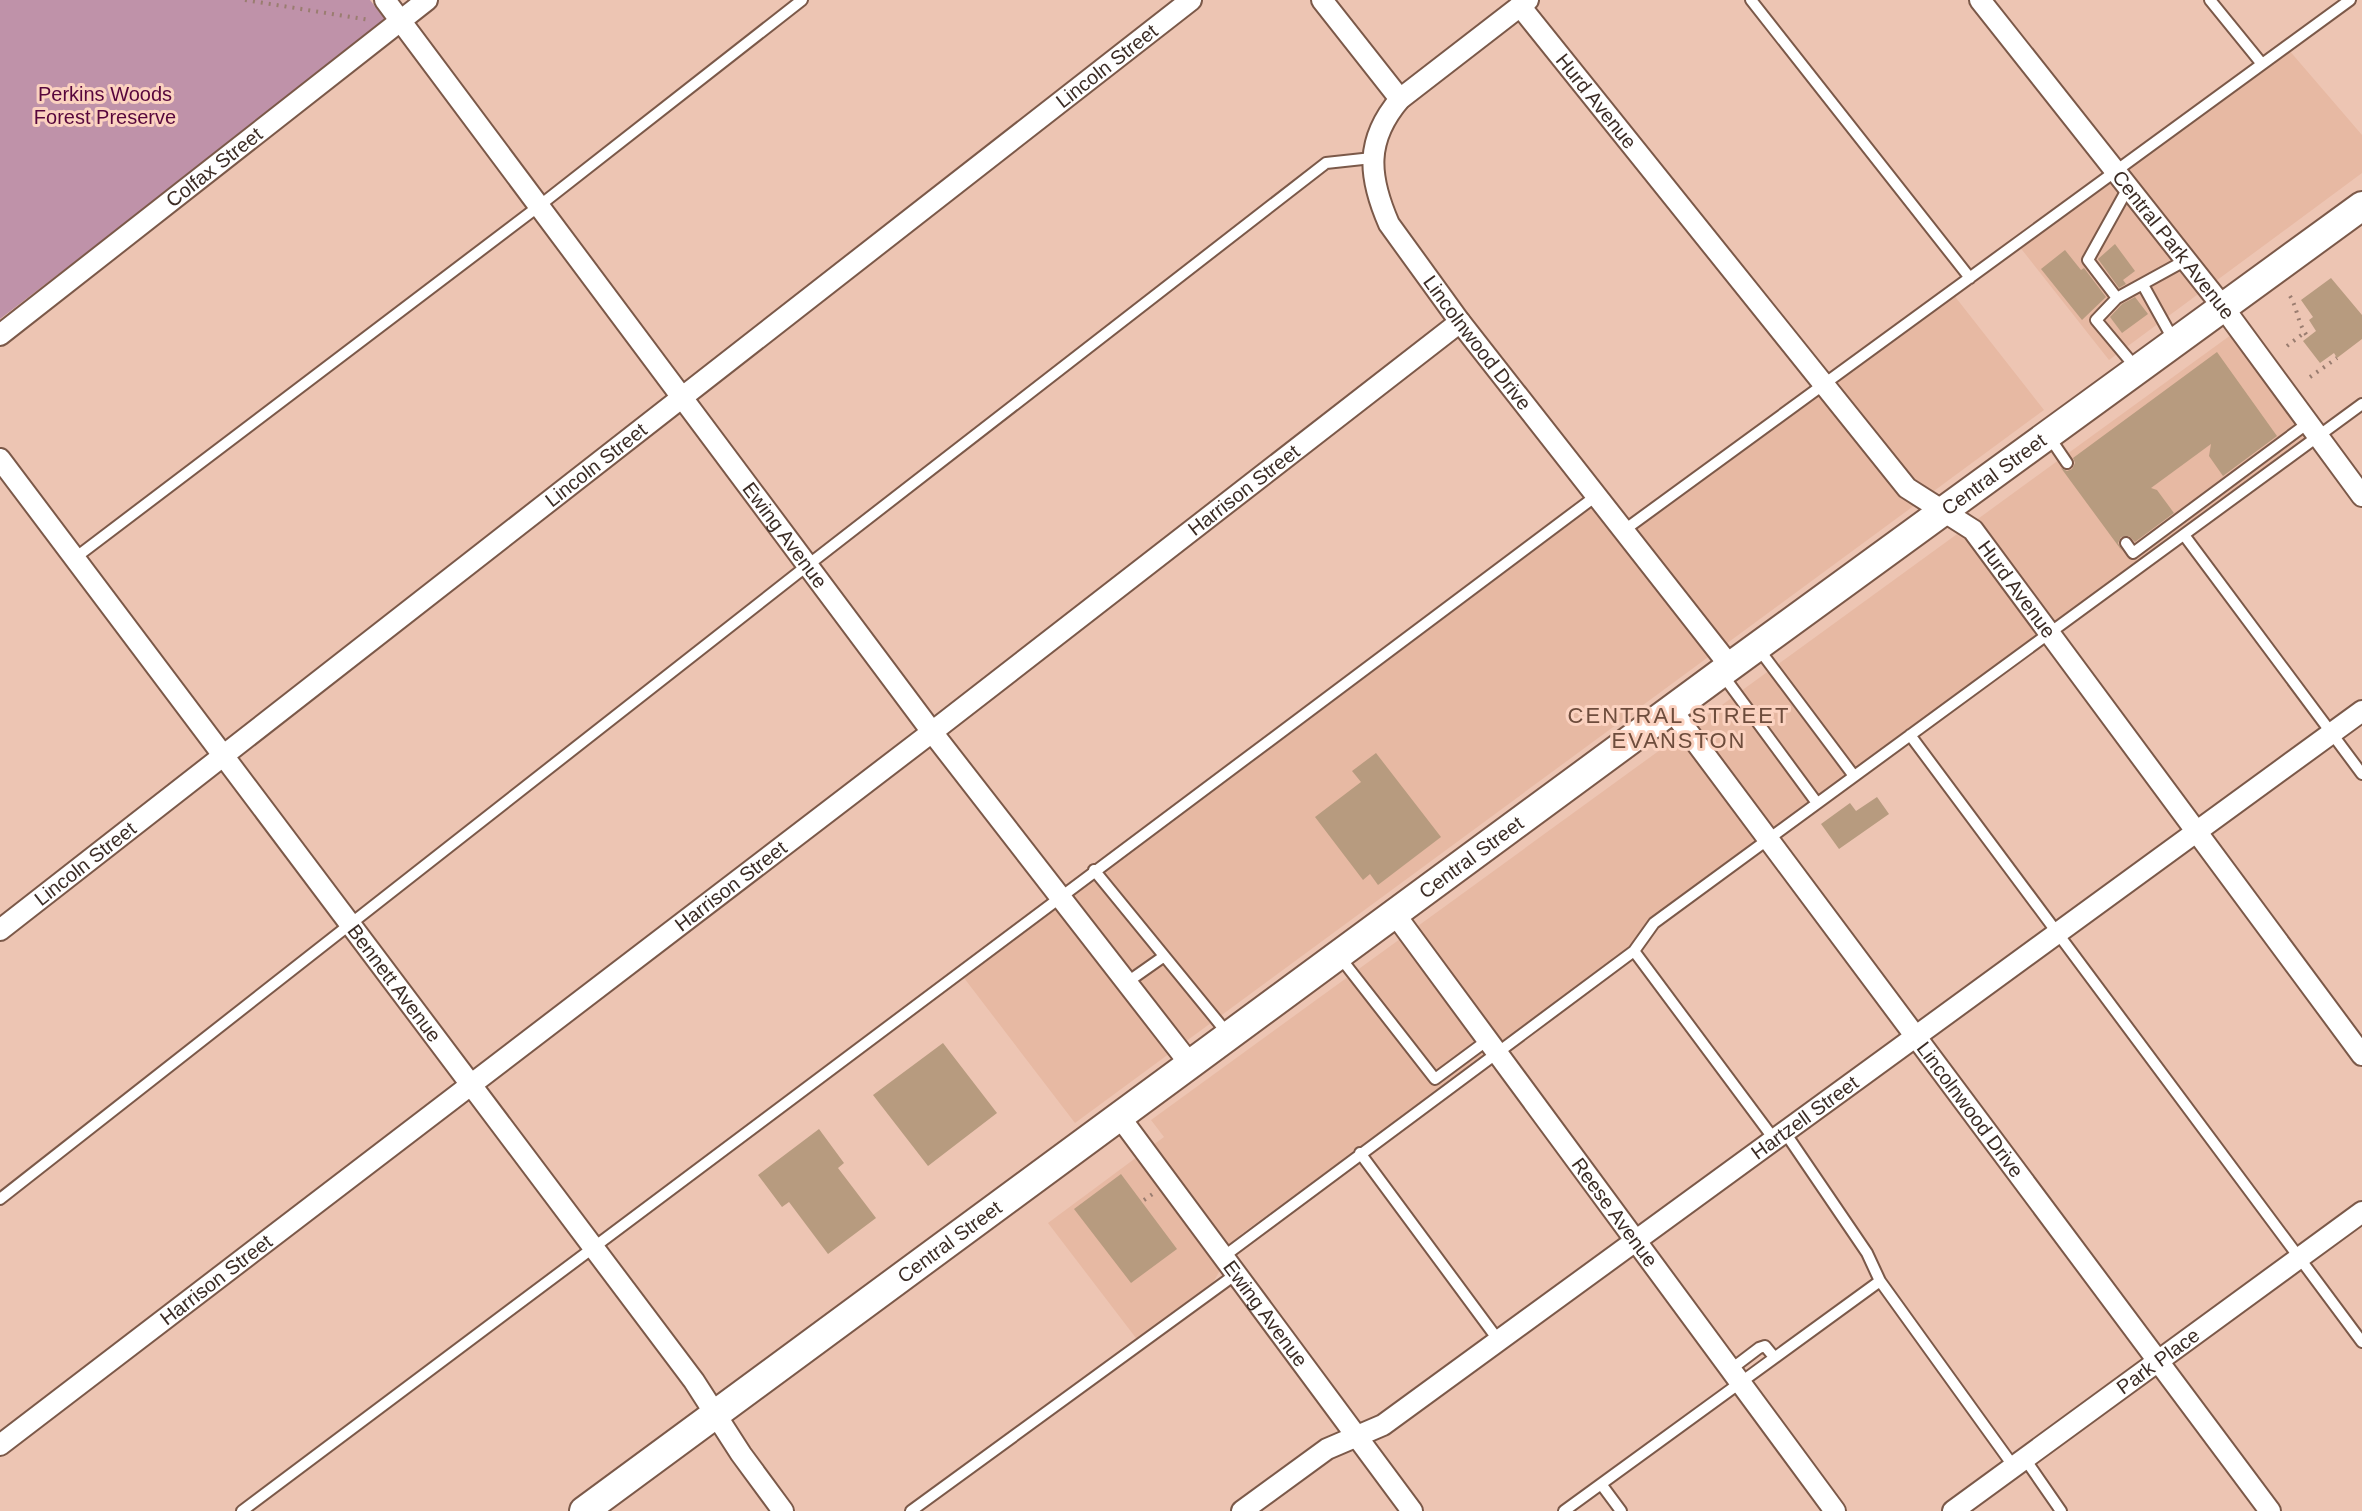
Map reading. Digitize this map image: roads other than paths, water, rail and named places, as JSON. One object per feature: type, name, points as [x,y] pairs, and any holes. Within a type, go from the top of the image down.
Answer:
[{"type":"main road","name":"Central Street","points":[[584,1511],[1671,709],[2362,206]]},
{"type":"street","name":"Ewing Avenue","points":[[385,0],[932,732],[1190,1064]]},
{"type":"street","name":"Colfax Street","points":[[0,335],[427,0]]},
{"type":"street","name":"Lincoln Street","points":[[0,930],[1191,0]]},
{"type":"street","points":[[1322,0],[1400,99],[1524,3]]},
{"type":"street","name":"Central Park Avenue","points":[[1980,0],[2223,307],[2362,496]]},
{"type":"street","name":"Hurd Avenue","points":[[1524,3],[1907,488],[1973,530],[2360,1049]]},
{"type":"street","name":"Lincolnwood Drive","points":[[1400,99],[1377,133],[1372,158],[1378,194],[1389,224],[1725,670]]},
{"type":"street","name":"Harrison Street","points":[[0,1445],[932,732],[1460,322]]},
{"type":"street","name":"Bennett Avenue","points":[[0,459],[694,1381],[783,1511]]},
{"type":"street","name":"Lincolnwood Drive","points":[[1671,709],[2270,1511]]},
{"type":"street","name":"Hartzell Street","points":[[1242,1511],[1327,1449],[1383,1425],[2362,711]]},
{"type":"street","name":"Reese Avenue","points":[[1394,913],[1835,1511]]},
{"type":"street","name":"Ewing Avenue","points":[[1119,1116],[1412,1511]]},
{"type":"street","name":"Park Place","points":[[1953,1511],[2362,1212]]},
{"type":"lane","points":[[75,558],[539,206],[802,0]]},
{"type":"lane","points":[[1751,0],[1970,278]]},
{"type":"lane","points":[[2210,0],[2262,64]]},
{"type":"lane","points":[[1623,531],[1970,278],[2122,180],[2262,64],[2350,0]]},
{"type":"lane","points":[[0,1199],[1326,163],[1372,158]]},
{"type":"lane","points":[[2117,298],[2088,260],[2122,180]]},
{"type":"lane","points":[[2138,370],[2096,320],[2117,298],[2186,260]]},
{"type":"lane","points":[[2143,285],[2175,342]]},
{"type":"lane","points":[[2126,543],[2133,553],[2313,429],[2362,404]]},
{"type":"lane","points":[[1223,1257],[1494,1046],[1634,951],[1654,923],[2184,535],[2313,429]]},
{"type":"lane","points":[[2047,435],[2067,463]]},
{"type":"lane","points":[[242,1511],[1596,496]]},
{"type":"lane","points":[[2184,535],[2362,774]]},
{"type":"lane","points":[[1757,647],[1854,776]]},
{"type":"lane","points":[[1725,670],[1817,803]]},
{"type":"lane","points":[[1910,735],[2362,1342]]},
{"type":"lane","points":[[1094,870],[1229,1035]]},
{"type":"lane","points":[[1634,951],[1779,1135],[1867,1253],[1880,1281],[2019,1463],[2061,1511]]},
{"type":"lane","points":[[1338,955],[1435,1079],[1494,1046]]},
{"type":"lane","points":[[1126,983],[1163,957]]},
{"type":"lane","points":[[1360,1153],[1499,1341]]},
{"type":"lane","points":[[911,1511],[1236,1274]]},
{"type":"lane","points":[[1734,1376],[1774,1357],[1880,1281]]},
{"type":"lane","points":[[1564,1511],[1734,1376],[1759,1348],[1765,1346],[1774,1357]]},
{"type":"lane","points":[[1601,1484],[1621,1511]]},
{"type":"district","name":"CENTRAL STREET EVANSTON","points":[[1679,728]]},
{"type":"park label","name":"Perkins Woods Forest Preserve","points":[[105,106]]}]
